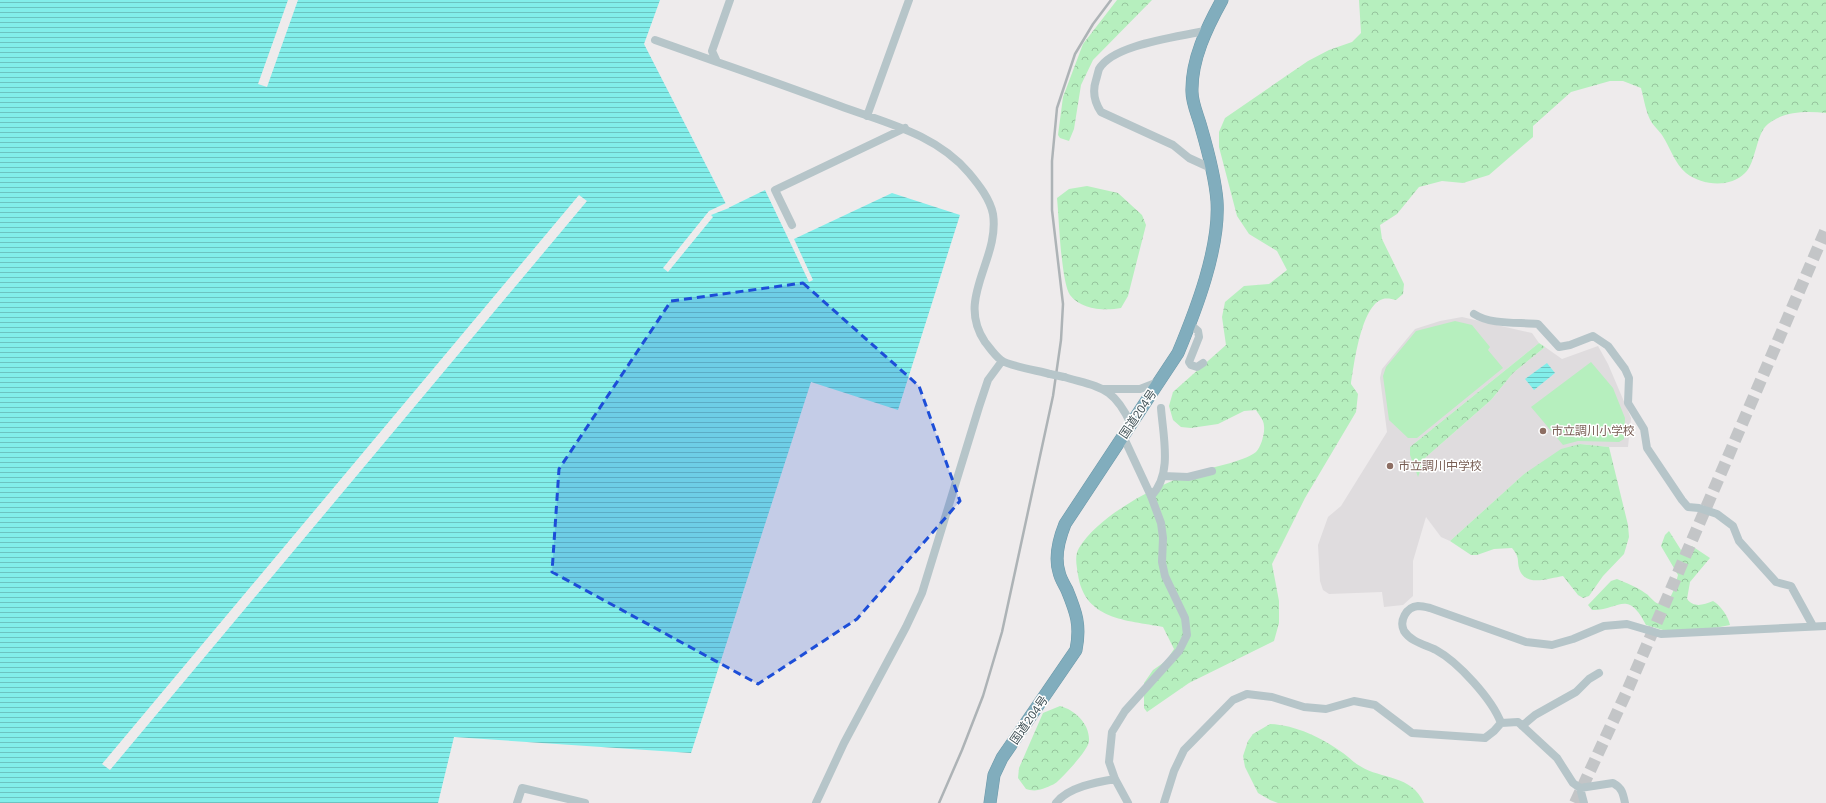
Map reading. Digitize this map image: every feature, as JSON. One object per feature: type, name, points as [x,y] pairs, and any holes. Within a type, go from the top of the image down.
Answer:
[{"type":"highway","name":"国道204号","points":[[990,803],[994,776],[1002,758],[1076,650],[1079,633],[1077,615],[1059,573],[1057,558],[1058,539],[1065,524],[1131,424],[1161,382],[1178,353],[1190,324],[1216,237],[1217,202],[1213,169],[1192,92],[1196,61],[1204,31],[1222,0]]},
{"type":"street","points":[[717,62],[712,51],[730,0]]},
{"type":"street","points":[[867,116],[909,0]]},
{"type":"street","points":[[1204,31],[1132,46],[1114,55],[1100,68],[1095,84],[1095,102],[1101,112],[1173,145],[1189,158],[1213,169]]},
{"type":"street","points":[[655,40],[867,116],[905,128],[949,153],[969,173],[988,198],[993,214],[994,232],[974,303],[974,316],[979,333],[991,350],[1002,361],[1104,389],[1140,389],[1161,382]]},
{"type":"street","points":[[792,225],[775,190],[905,128]]},
{"type":"street","points":[[1474,314],[1480,318],[1490,320],[1538,324],[1559,347],[1570,345],[1593,336],[1608,346],[1625,368],[1629,378],[1628,403],[1644,429],[1647,448],[1682,500],[1688,507],[1699,508],[1717,514],[1733,526],[1739,541],[1776,582],[1791,586],[1813,626]]},
{"type":"street","points":[[1190,324],[1198,331],[1199,337],[1189,362],[1191,366],[1197,367],[1203,363]]},
{"type":"street","points":[[816,803],[844,743],[906,627],[922,593],[988,380],[1002,361]]},
{"type":"street","points":[[1104,389],[1118,400],[1131,424]]},
{"type":"street","points":[[1151,496],[1157,491],[1163,476],[1164,458],[1161,408]]},
{"type":"street","points":[[1123,436],[1151,496],[1162,530],[1162,562],[1165,576],[1185,618],[1186,635],[1179,651],[1125,711],[1112,732],[1109,762],[1115,779],[1128,803]]},
{"type":"street","points":[[1163,476],[1188,477],[1212,471]]},
{"type":"street","points":[[1501,723],[1498,716],[1473,681],[1458,666],[1437,650],[1415,640],[1405,633],[1402,626],[1403,617],[1407,611],[1417,606],[1430,608],[1526,642],[1552,645],[1573,640],[1604,626],[1627,624],[1661,634],[1826,626]]},
{"type":"street","points":[[1522,726],[1534,715],[1576,692],[1588,679],[1599,673]]},
{"type":"street","points":[[1164,803],[1174,771],[1184,750],[1233,700],[1247,694],[1272,697],[1304,707],[1326,709],[1354,701],[1375,705],[1412,733],[1485,738],[1501,723],[1518,722],[1557,758],[1573,783],[1580,788],[1584,803]]},
{"type":"street","points":[[1056,803],[1068,793],[1076,789],[1115,779]]},
{"type":"street","points":[[1580,788],[1613,783],[1620,787],[1623,792],[1625,803]]},
{"type":"street","points":[[517,803],[522,788],[585,803]]},
{"type":"highlighted area","points":[[803,283],[919,386],[960,501],[857,619],[758,684],[552,572],[559,469],[671,301]]},
{"type":"shaded area","points":[[1462,317],[1532,333],[1539,343],[1410,447],[1418,476],[1425,458],[1491,400],[1513,373],[1545,347],[1562,359],[1598,346],[1608,364],[1631,418],[1628,447],[1580,444],[1524,474],[1450,541],[1441,537],[1426,517],[1413,561],[1413,596],[1403,605],[1384,607],[1382,592],[1329,594],[1323,590],[1320,581],[1318,545],[1328,517],[1341,506],[1387,432],[1380,378],[1382,369],[1415,329],[1440,321]]},
{"type":"green space","points":[[1117,0],[1152,0],[1093,60],[1081,85],[1074,129],[1069,141],[1060,138],[1058,135],[1063,97],[1083,44]]},
{"type":"green space","points":[[1359,0],[1826,0],[1826,113],[1811,112],[1788,114],[1774,120],[1764,128],[1758,141],[1752,162],[1745,173],[1732,181],[1716,184],[1708,183],[1700,181],[1686,173],[1679,165],[1662,135],[1650,119],[1641,88],[1623,81],[1610,81],[1571,92],[1533,126],[1533,137],[1489,175],[1463,183],[1442,181],[1419,187],[1397,214],[1380,225],[1382,239],[1404,284],[1403,294],[1396,300],[1383,299],[1375,304],[1369,312],[1360,337],[1351,384],[1358,394],[1356,412],[1305,498],[1272,564],[1279,601],[1279,623],[1274,641],[1189,683],[1147,712],[1144,708],[1144,683],[1153,670],[1166,661],[1174,649],[1163,627],[1109,615],[1098,609],[1089,601],[1082,590],[1078,575],[1076,562],[1077,551],[1088,536],[1099,525],[1113,514],[1145,494],[1190,474],[1243,459],[1256,452],[1260,447],[1264,424],[1256,410],[1244,411],[1218,424],[1191,428],[1181,427],[1173,420],[1169,406],[1173,392],[1226,345],[1222,317],[1225,302],[1244,286],[1269,284],[1287,270],[1277,251],[1249,234],[1237,216],[1219,147],[1219,132],[1225,118],[1308,61],[1329,50],[1352,42],[1361,33]]},
{"type":"green space","points":[[1087,186],[1118,193],[1142,215],[1146,225],[1128,296],[1121,308],[1101,309],[1080,304],[1070,295],[1067,288],[1062,264],[1057,198],[1069,189]]},
{"type":"green space","points":[[1455,321],[1472,325],[1490,347],[1488,350],[1503,368],[1417,438],[1408,438],[1389,420],[1383,376],[1386,367],[1416,331]]},
{"type":"green space","points":[[1539,343],[1545,347],[1513,373],[1491,400],[1425,458],[1418,477],[1410,455],[1410,447]]},
{"type":"green space","points":[[1591,362],[1613,388],[1625,418],[1624,439],[1619,442],[1578,441],[1563,445],[1531,407]]},
{"type":"green space","points":[[1580,444],[1609,447],[1628,525],[1629,537],[1624,554],[1603,576],[1589,596],[1583,598],[1578,595],[1563,576],[1546,580],[1533,580],[1523,576],[1520,571],[1517,557],[1512,548],[1494,549],[1477,555],[1471,555],[1450,541],[1524,474],[1561,449]]},
{"type":"green space","points":[[1669,531],[1681,550],[1692,546],[1710,558],[1690,582],[1687,599],[1696,605],[1713,601],[1724,612],[1730,625],[1680,635],[1646,625],[1633,607],[1628,604],[1592,610],[1588,605],[1611,581],[1617,579],[1642,591],[1655,602],[1660,604],[1668,600],[1673,591],[1678,575],[1661,546],[1665,535]]},
{"type":"green space","points":[[1060,706],[1076,714],[1084,724],[1089,735],[1088,745],[1076,762],[1057,782],[1040,789],[1026,789],[1018,778],[1019,768],[1043,713]]},
{"type":"green space","points":[[1270,724],[1289,727],[1318,737],[1335,747],[1360,766],[1377,774],[1404,782],[1412,787],[1424,803],[1278,803],[1270,800],[1258,793],[1245,767],[1243,756],[1248,741],[1253,734]]},
{"type":"water","points":[[0,0],[660,0],[644,44],[728,208],[765,190],[809,282],[813,280],[794,239],[892,193],[960,215],[898,410],[811,382],[691,753],[454,737],[438,803],[0,803]]},
{"type":"water","points":[[1547,363],[1555,373],[1534,390],[1525,379]]},
{"type":"pier","points":[[288,0],[298,0],[267,87],[258,84]]},
{"type":"pier","points":[[579,195],[587,201],[110,770],[102,764]]},
{"type":"pier","points":[[726,203],[729,208],[711,215],[713,217],[668,272],[663,268],[709,211]]},
{"type":"tunnel","points":[[1575,803],[1628,689],[1826,229]]},
{"type":"railway","points":[[939,803],[983,696],[1002,632],[1053,396],[1061,340],[1063,304],[1052,210],[1052,161],[1057,108],[1075,54],[1093,24],[1111,0]]},
{"type":"place","name":"市立調川小学校","points":[[1543,431]]},
{"type":"place","name":"市立調川中学校","points":[[1390,466]]}]
